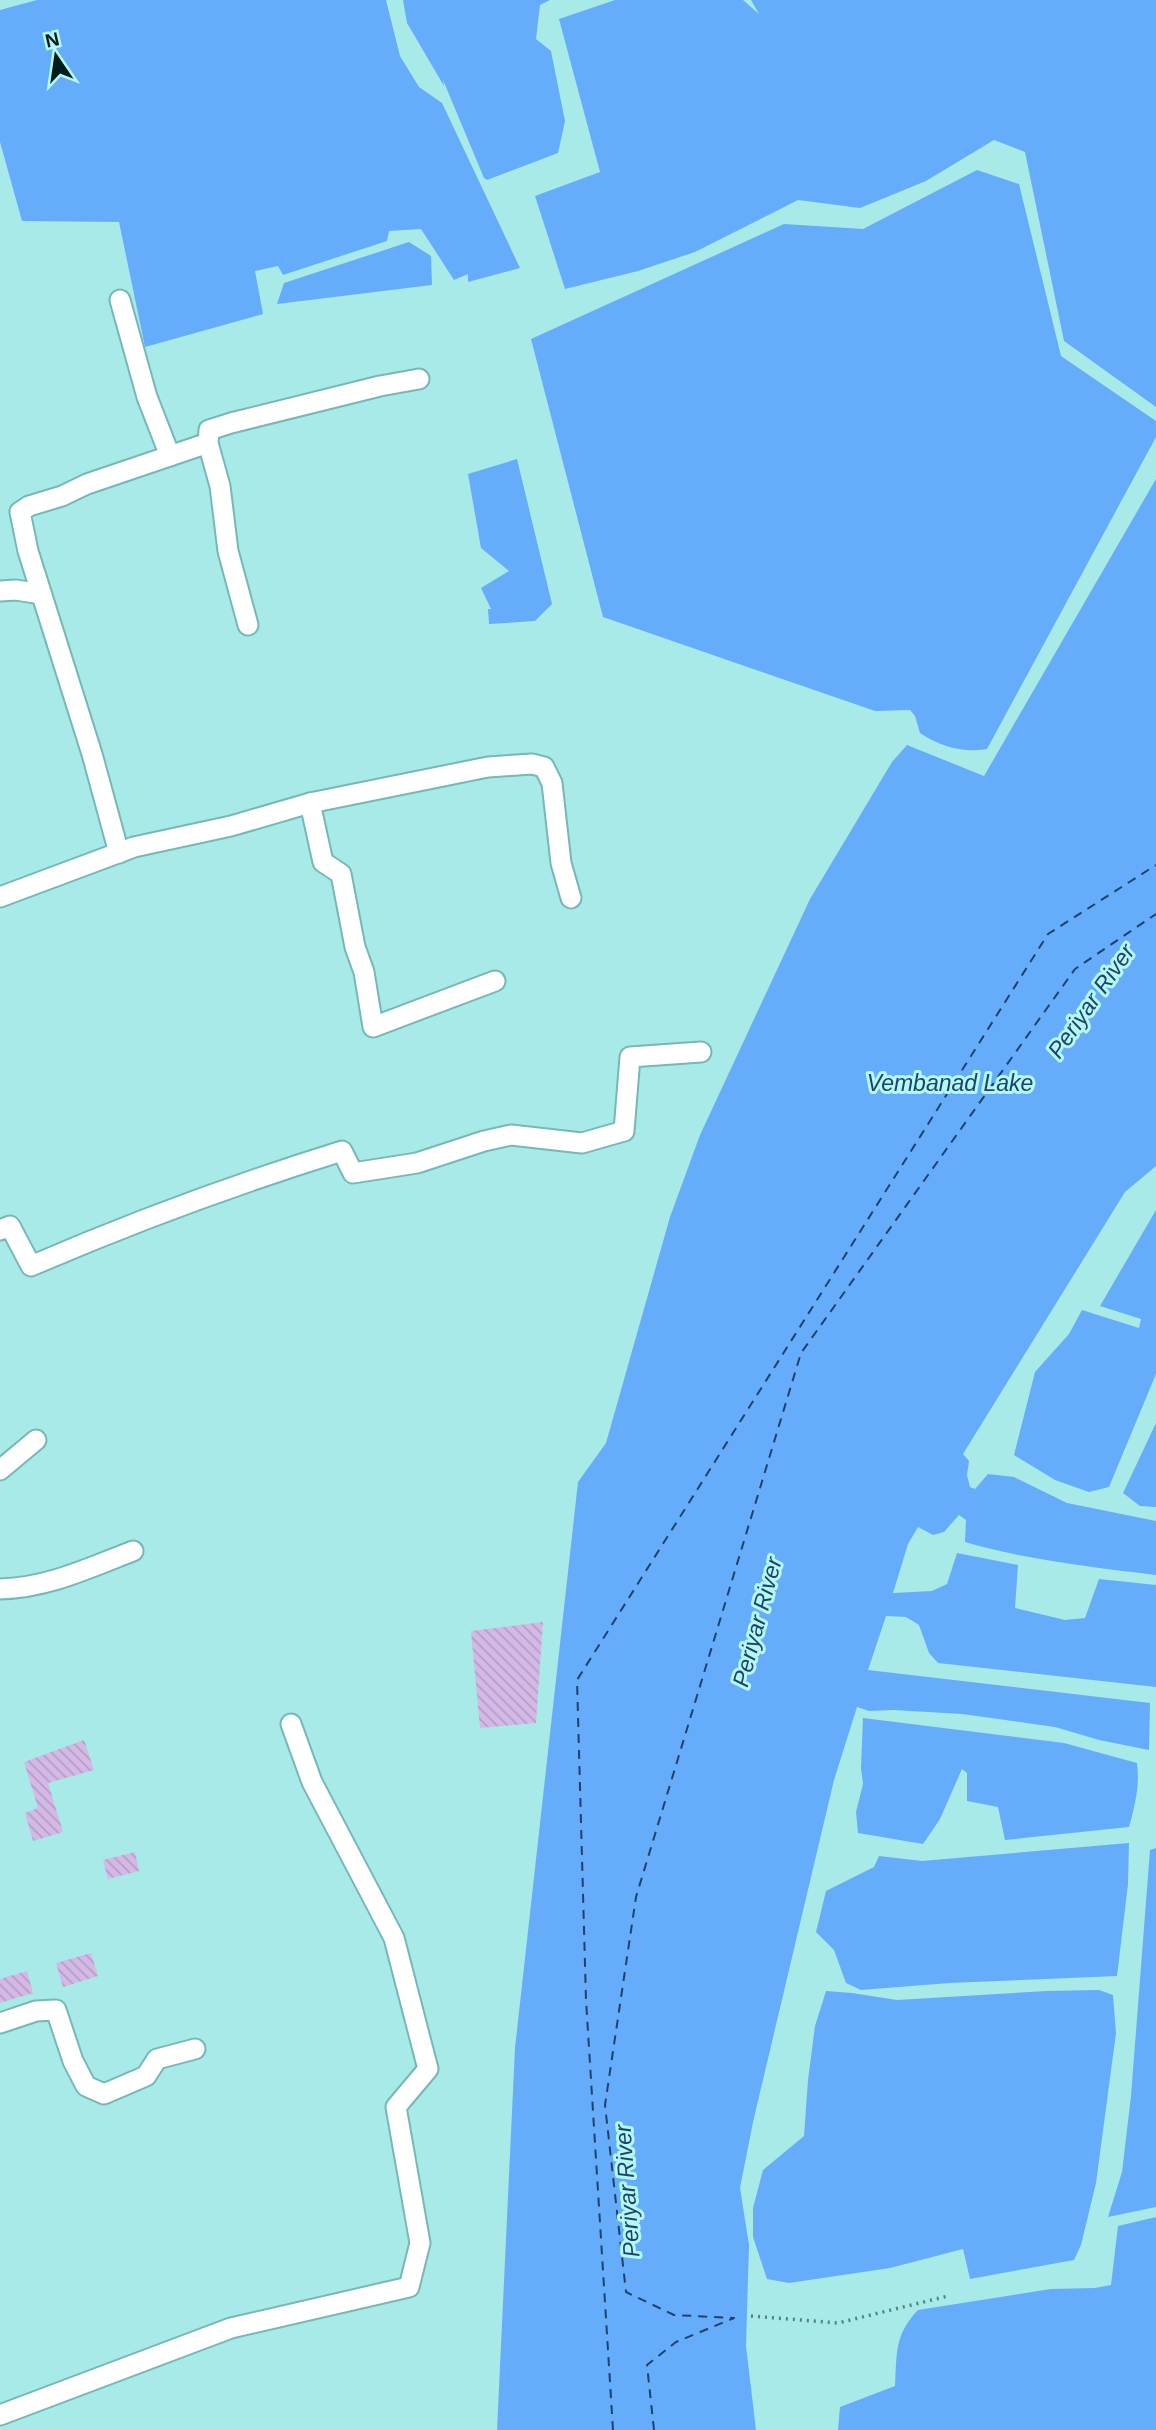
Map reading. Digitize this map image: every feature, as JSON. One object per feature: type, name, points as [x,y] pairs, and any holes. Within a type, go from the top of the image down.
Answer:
[{"type":"street","points":[[120,300],[147,397],[170,456]]},
{"type":"street","points":[[248,625],[228,551],[220,486],[208,443],[209,430],[380,386],[419,379]]},
{"type":"street","points":[[119,853],[92,754],[28,551],[20,512],[87,484],[208,443]]},
{"type":"street","points":[[0,591],[16,590],[41,594]]},
{"type":"street","points":[[0,897],[134,847],[231,826],[310,803],[488,767],[532,764],[544,767],[552,783],[561,863],[571,898]]},
{"type":"street","points":[[310,803],[323,862],[341,874],[355,947],[364,972],[373,1027],[495,981]]},
{"type":"street","points":[[0,1230],[10,1226],[31,1266],[213,1193],[342,1151],[353,1173],[417,1163],[484,1140],[511,1135],[582,1143],[624,1131],[630,1057],[701,1052]]},
{"type":"street","points":[[0,1470],[36,1440]]},
{"type":"street","points":[[0,1590],[29,1587],[70,1576],[133,1551]]},
{"type":"street","points":[[0,2414],[231,2328],[409,2287],[420,2244],[396,2107],[428,2069],[394,1938],[312,1782],[291,1724]]},
{"type":"street","points":[[0,2023],[36,2011],[56,2010],[73,2061],[86,2087],[104,2094],[146,2076],[157,2059],[195,2049]]},
{"type":"path","points":[[751,2316],[838,2323],[948,2296]]},
{"type":"water","points":[[37,0],[386,0],[400,56],[419,87],[442,103],[520,268],[468,282],[468,274],[454,280],[421,229],[389,231],[387,241],[283,275],[278,266],[255,271],[263,314],[145,347],[119,222],[22,221],[0,142],[0,10]]},
{"type":"water","points":[[403,0],[550,0],[540,5],[536,39],[551,51],[565,121],[558,153],[487,180],[484,178],[443,80],[444,86],[407,23]]},
{"type":"water","points":[[615,0],[743,0],[759,14],[751,0],[1156,0],[1156,407],[1064,341],[1025,152],[994,140],[926,181],[860,208],[798,200],[695,252],[638,271],[565,289],[535,196],[600,172],[559,19]]},
{"type":"water","points":[[977,170],[1019,184],[1061,356],[1156,421],[1156,437],[987,749],[952,748],[936,742],[920,733],[915,716],[910,710],[875,711],[603,617],[531,339],[784,224],[863,229]]},
{"type":"water","points":[[409,242],[431,256],[432,285],[277,304],[284,283]]},
{"type":"water","points":[[517,459],[552,604],[535,621],[489,624],[488,609],[491,609],[481,588],[509,571],[481,548],[468,474]]},
{"type":"water","name":"Vembanad Lake","points":[[1156,479],[1156,1166],[1125,1192],[963,1454],[969,1461],[967,1475],[970,1487],[975,1489],[988,1474],[1014,1477],[1067,1503],[1156,1521],[1156,1575],[1036,1558],[965,1542],[966,1520],[959,1515],[944,1532],[933,1535],[918,1527],[908,1544],[893,1593],[932,1591],[947,1584],[957,1553],[1018,1565],[1015,1608],[1065,1620],[1085,1618],[1099,1579],[1156,1585],[1156,1687],[938,1663],[929,1653],[919,1625],[906,1617],[886,1616],[868,1670],[1150,1703],[1149,1750],[1099,1740],[1055,1727],[962,1714],[869,1711],[857,1707],[834,1780],[753,2122],[740,2188],[749,2245],[746,2346],[756,2430],[497,2430],[515,2048],[578,1482],[606,1443],[670,1217],[700,1135],[810,899],[892,762],[907,745],[984,776]]},
{"type":"water","points":[[1156,1210],[1156,1374],[1109,1487],[1089,1492],[1055,1480],[1014,1455],[1035,1372],[1069,1334],[1082,1310],[1139,1328],[1141,1319],[1100,1306]]},
{"type":"water","points":[[1156,1423],[1156,1507],[1140,1506],[1123,1493]]},
{"type":"water","points":[[863,1718],[1064,1743],[1137,1763],[1137,1788],[1129,1827],[1005,1840],[998,1807],[967,1801],[967,1773],[962,1769],[940,1819],[923,1844],[858,1833],[856,1812],[863,1784]]},
{"type":"water","points":[[1129,1843],[1128,1884],[1117,1976],[949,1983],[861,1990],[846,1983],[834,1950],[816,1932],[826,1891],[874,1867],[879,1856],[922,1861]]},
{"type":"water","points":[[1156,1848],[1156,2207],[1108,2217],[1122,2172],[1131,2096],[1150,1850]]},
{"type":"water","points":[[1099,1990],[1113,1995],[1116,2033],[1096,2183],[1081,2245],[1074,2260],[970,2279],[963,2249],[890,2268],[789,2283],[767,2279],[753,2237],[753,2208],[763,2170],[804,2136],[815,2026],[826,1991],[897,2000]]},
{"type":"water","points":[[1156,2217],[1156,2430],[838,2430],[840,2407],[895,2386],[898,2345],[910,2319],[918,2310],[1051,2289],[1111,2285],[1118,2226]]},
{"type":"building","points":[[543,1622],[536,1723],[480,1728],[471,1631]]},
{"type":"building","points":[[84,1740],[94,1770],[48,1783],[63,1832],[33,1841],[25,1813],[38,1808],[24,1762]]},
{"type":"building","points":[[135,1852],[139,1871],[108,1879],[103,1860]]},
{"type":"building","points":[[91,1953],[98,1976],[63,1987],[56,1963]]},
{"type":"building","points":[[27,1971],[33,1993],[0,2003],[0,1979]]},
{"type":"ferry route","points":[[613,2430],[586,2000],[577,1680],[1048,934],[1156,865]]},
{"type":"ferry route","points":[[654,2430],[647,2365],[676,2342],[734,2318],[674,2315],[626,2292],[605,2105],[636,1897],[801,1353],[1075,969],[1156,914]]},
{"type":"water label","name":"Periyar River","points":[[1091,1001]]},
{"type":"water label","name":"Periyar River","points":[[757,1622]]},
{"type":"water label","name":"Periyar River","points":[[627,2191]]}]
